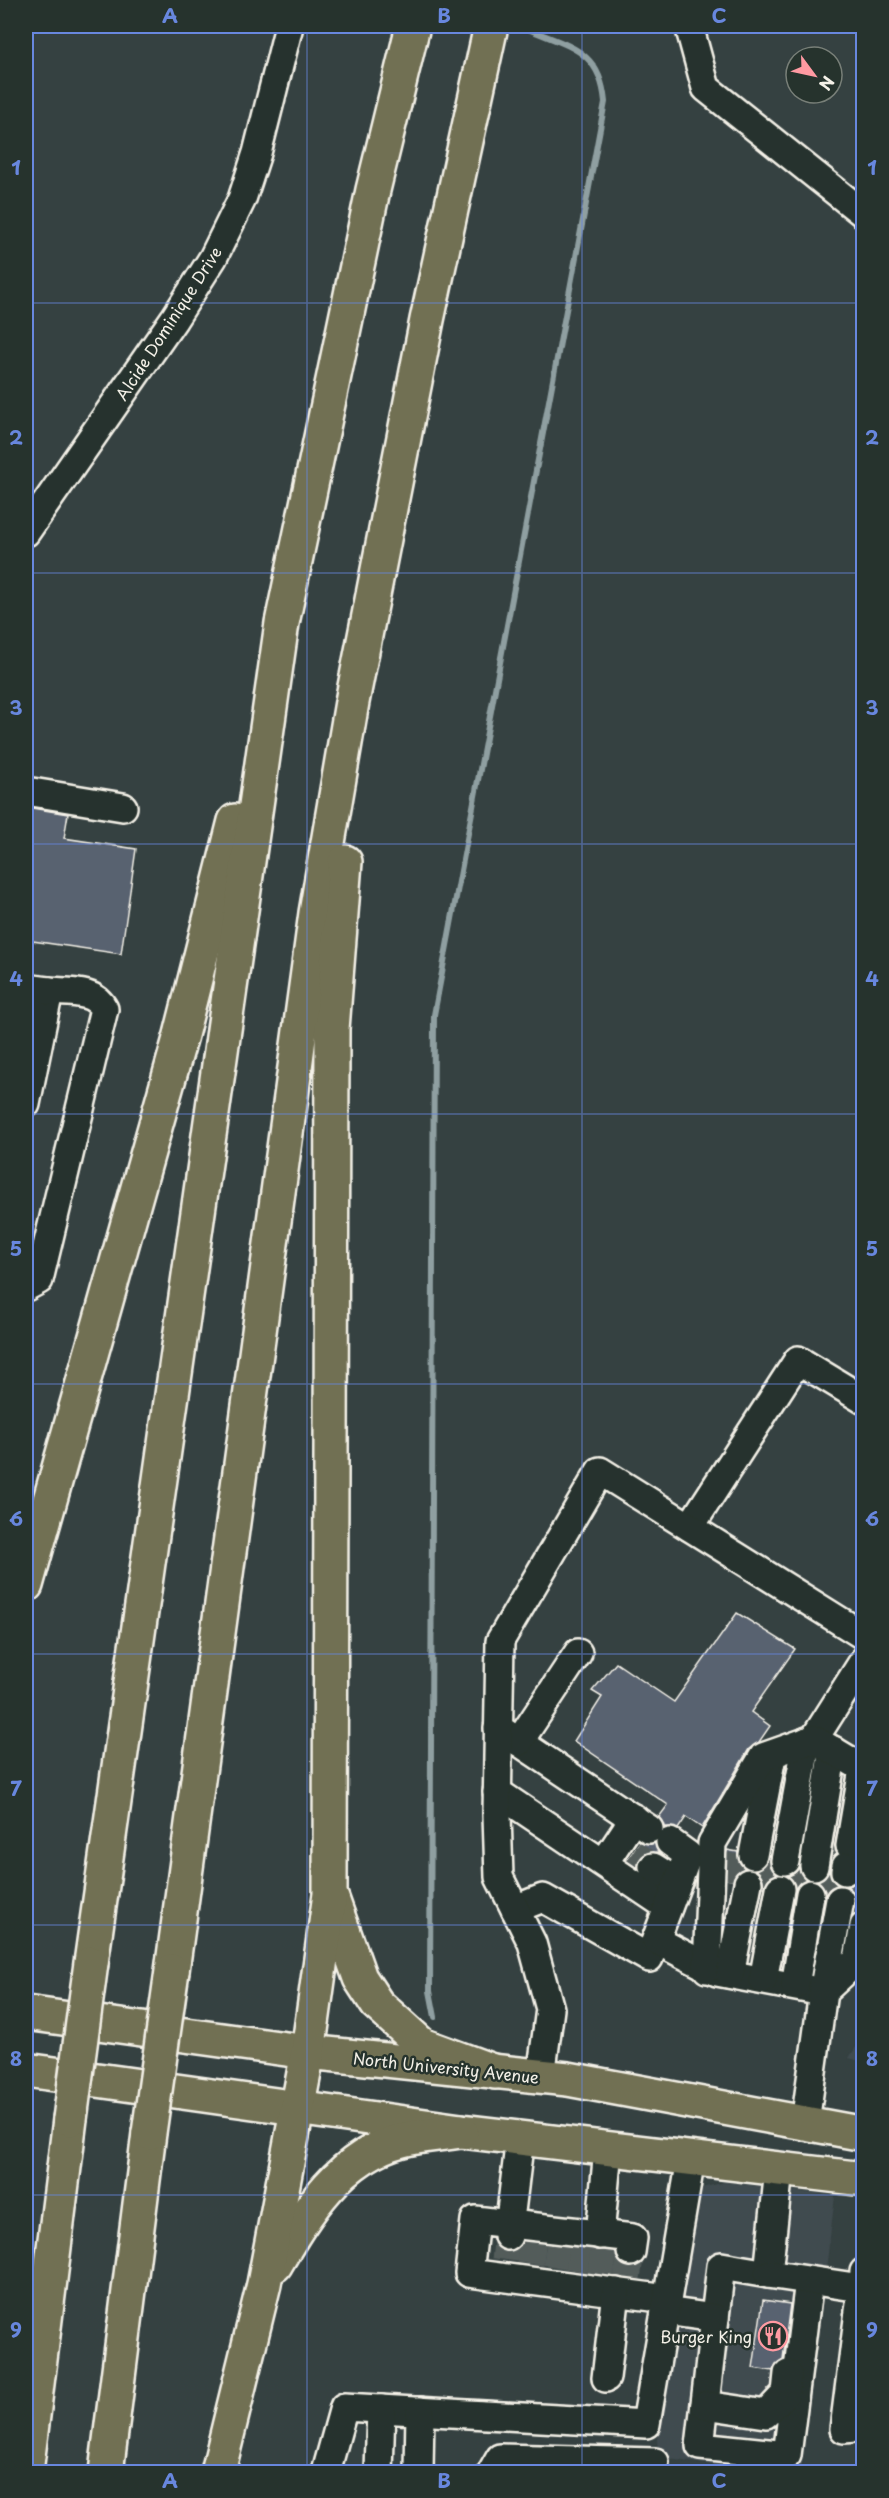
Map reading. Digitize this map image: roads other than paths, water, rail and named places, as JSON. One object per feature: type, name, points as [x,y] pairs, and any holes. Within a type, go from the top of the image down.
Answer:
[{"type":"main road","points":[[26,1585],[181,1035],[282,623],[373,190],[414,26]]},
{"type":"main road","points":[[106,2472],[149,2133],[316,913],[352,702],[427,320],[491,26]]},
{"type":"main road","points":[[218,2472],[264,2284],[308,2052],[330,1894],[332,1029],[342,891],[374,597]]},
{"type":"main road","points":[[26,2472],[70,2119],[282,623]]},
{"type":"main road","points":[[330,1894],[360,1978],[377,2004],[422,2045],[495,2072]]},
{"type":"main road","name":"North University Avenue","points":[[26,2013],[308,2052],[541,2076],[864,2134]]},
{"type":"main road","points":[[26,2070],[461,2131],[864,2179]]},
{"type":"main road","points":[[264,2284],[310,2207],[334,2180],[368,2154],[401,2140],[461,2131]]},
{"type":"street","name":"Alcide Dominique Drive","points":[[26,532],[174,319],[213,258],[242,199],[258,153],[289,26]]},
{"type":"street","points":[[688,26],[706,88],[864,214]]},
{"type":"street","points":[[26,791],[123,807]]},
{"type":"street","points":[[26,1104],[37,990],[91,995],[100,1001],[104,1009],[39,1280],[26,1287]]},
{"type":"street","points":[[690,1527],[798,1360],[864,1400]]},
{"type":"street","points":[[541,2076],[550,2009],[532,1943],[498,1877],[497,1792],[509,1735],[500,1641],[600,1471],[864,1636]]},
{"type":"street","points":[[509,1735],[578,1653]]},
{"type":"street","points":[[808,1859],[824,1752],[864,1660]]},
{"type":"street","points":[[509,1735],[688,1855],[649,1958],[543,1898],[515,1909]]},
{"type":"street","points":[[805,2123],[763,1980],[712,1843],[763,1757],[824,1752]]},
{"type":"street","points":[[808,1859],[824,1752]]},
{"type":"street","points":[[808,1859],[824,1752]]},
{"type":"street","points":[[753,1774],[808,1859]]},
{"type":"street","points":[[497,1792],[626,1857],[673,1894]]},
{"type":"street","points":[[626,1857],[651,1830]]},
{"type":"street","points":[[626,1857],[673,1894]]},
{"type":"street","points":[[763,1980],[787,1890]]},
{"type":"street","points":[[763,1980],[787,1890]]},
{"type":"street","points":[[763,1980],[787,1890]]},
{"type":"street","points":[[656,1940],[763,1980],[861,1956],[864,1926]]},
{"type":"street","points":[[520,2138],[566,2259],[606,2378]]},
{"type":"street","points":[[566,2259],[608,2149]]},
{"type":"street","points":[[492,2472],[500,2458],[549,2466],[656,2467],[646,2424],[691,2158]]},
{"type":"street","points":[[768,2274],[779,2169]]},
{"type":"street","points":[[566,2259],[633,2238],[631,2252]]},
{"type":"street","points":[[566,2259],[666,2305],[715,2318]]},
{"type":"street","points":[[809,2281],[787,2456],[700,2446],[721,2266],[809,2281],[862,2287],[844,2429],[864,2427]]},
{"type":"street","points":[[705,2405],[766,2414],[786,2393],[800,2295],[809,2281]]},
{"type":"street","points":[[326,2472],[345,2407],[646,2424]]},
{"type":"street","points":[[378,2472],[381,2409]]},
{"type":"street","points":[[419,2472],[420,2411]]},
{"type":"waterway","points":[[435,2017],[430,1991],[434,1015],[605,102],[602,84],[589,60],[569,46],[526,28]]},
{"type":"tunnel","points":[[830,1863],[833,1843]]},
{"type":"tunnel","points":[[734,1881],[739,1852]]},
{"type":"tunnel","points":[[632,1853],[653,1867]]},
{"type":"tunnel","points":[[765,1886],[770,1858]]},
{"type":"tunnel","points":[[794,1892],[799,1863]]},
{"type":"tunnel","points":[[824,1897],[829,1869]]},
{"type":"tunnel","points":[[505,2260],[508,2236]]},
{"type":"tunnel","points":[[530,2264],[533,2240]]},
{"type":"tunnel","points":[[556,2267],[560,2244]]},
{"type":"tunnel","points":[[579,2271],[583,2247]]},
{"type":"tunnel","points":[[601,2274],[604,2249]]},
{"type":"tunnel","points":[[627,2278],[631,2252]]},
{"type":"place","name":"Burger King","points":[[773,2336]]}]
